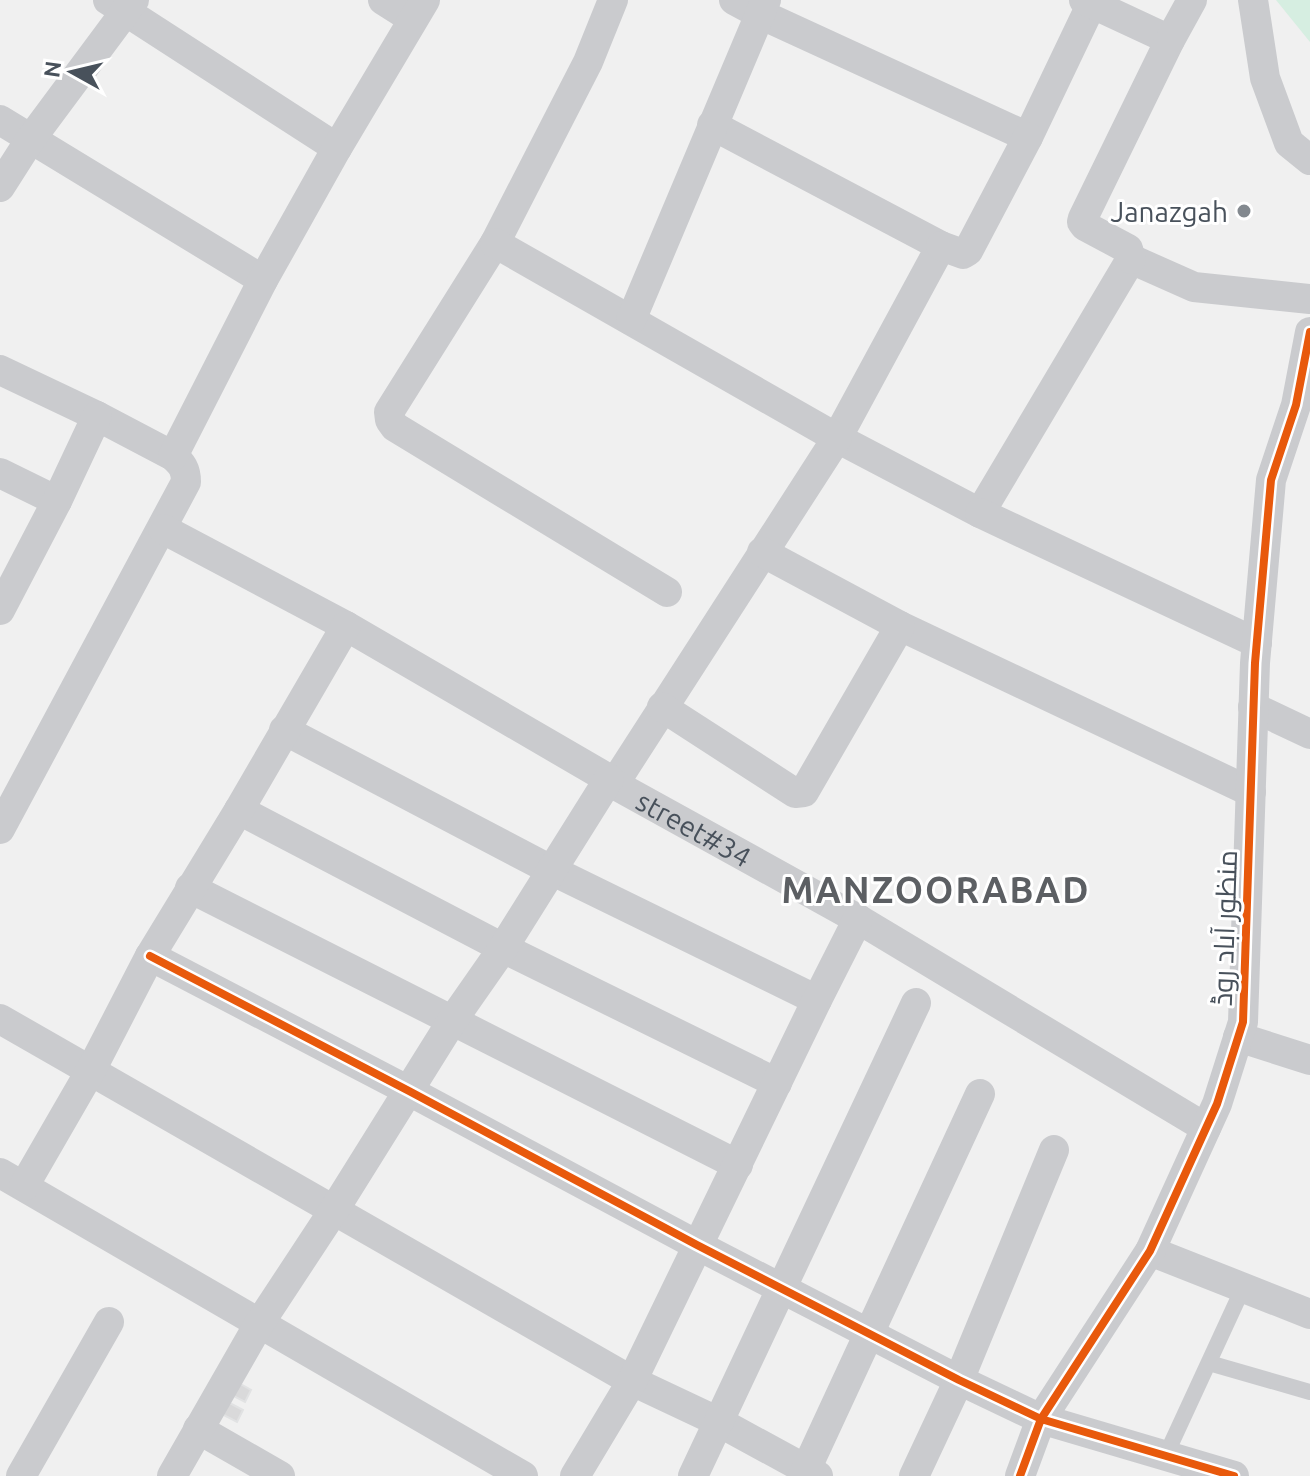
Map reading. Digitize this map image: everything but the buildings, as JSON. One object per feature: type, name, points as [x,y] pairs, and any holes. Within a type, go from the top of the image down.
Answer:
[{"type":"street","points":[[173,456],[263,280],[419,10],[383,0]]},
{"type":"street","points":[[613,0],[588,62],[495,243],[389,412],[395,427],[667,592]]},
{"type":"street","points":[[734,0],[763,7],[1028,137]]},
{"type":"street","points":[[980,513],[1131,259],[1128,249],[1082,222],[1192,0]]},
{"type":"street","points":[[1253,0],[1265,78],[1289,143],[1310,160]]},
{"type":"street","points":[[0,187],[123,4],[337,148]]},
{"type":"street","points":[[712,125],[941,246],[963,254],[968,251],[1099,4],[1170,40]]},
{"type":"street","points":[[631,320],[763,7]]},
{"type":"street","points":[[0,120],[263,280]]},
{"type":"street","points":[[495,243],[837,438],[980,513],[1257,643]]},
{"type":"street","points":[[172,1476],[259,1324],[452,1021],[837,438],[941,246]]},
{"type":"street","points":[[1131,259],[1194,287],[1310,299]]},
{"type":"street","name":"منظور آباد روڈ","points":[[1020,1476],[1041,1419],[1150,1251],[1217,1104],[1243,1022],[1253,707],[1271,480],[1296,405],[1310,332]]},
{"type":"street","points":[[0,370],[173,456],[186,471],[186,482],[163,529],[3,818]]},
{"type":"street","points":[[0,610],[97,416]]},
{"type":"street","points":[[0,473],[57,501]]},
{"type":"street","name":"street#34","points":[[163,529],[346,626],[611,781],[858,919],[1206,1128]]},
{"type":"street","points":[[762,552],[900,626],[1251,792]]},
{"type":"street","points":[[346,626],[150,956],[91,1070],[12,1179],[523,1476]]},
{"type":"street","points":[[662,707],[795,793],[804,792],[900,626]]},
{"type":"street","points":[[1253,707],[1310,734]]},
{"type":"street","points":[[284,730],[551,870],[817,1000]]},
{"type":"street","points":[[239,810],[503,948],[777,1083]]},
{"type":"street","points":[[190,888],[738,1165]]},
{"type":"street","points":[[575,1476],[632,1381],[858,919]]},
{"type":"street","points":[[150,956],[959,1380],[1041,1419],[1234,1476]]},
{"type":"street","points":[[693,1476],[916,1003]]},
{"type":"street","points":[[0,1019],[632,1381],[719,1422],[809,1474],[980,1094]]},
{"type":"street","points":[[1238,1037],[1310,1060]]},
{"type":"street","points":[[914,1476],[959,1380],[1054,1150]]},
{"type":"street","points":[[1150,1251],[1310,1314]]},
{"type":"street","points":[[21,1476],[109,1322]]},
{"type":"street","points":[[198,1429],[280,1476]]},
{"type":"lane","points":[[1165,1457],[1243,1288]]},
{"type":"lane","points":[[1209,1363],[1310,1392]]},
{"type":"green space","points":[[1276,0],[1310,0],[1310,42]]},
{"type":"cycle path","points":[[1020,1476],[1041,1419],[1150,1251],[1217,1104],[1243,1022],[1255,663],[1271,480],[1296,405],[1310,332]]},
{"type":"cycle path","points":[[150,956],[959,1380],[1041,1419],[1234,1476]]},
{"type":"place","name":"Janazgah","points":[[1244,211]]},
{"type":"district","name":"MANZOORABAD","points":[[936,889]]}]
